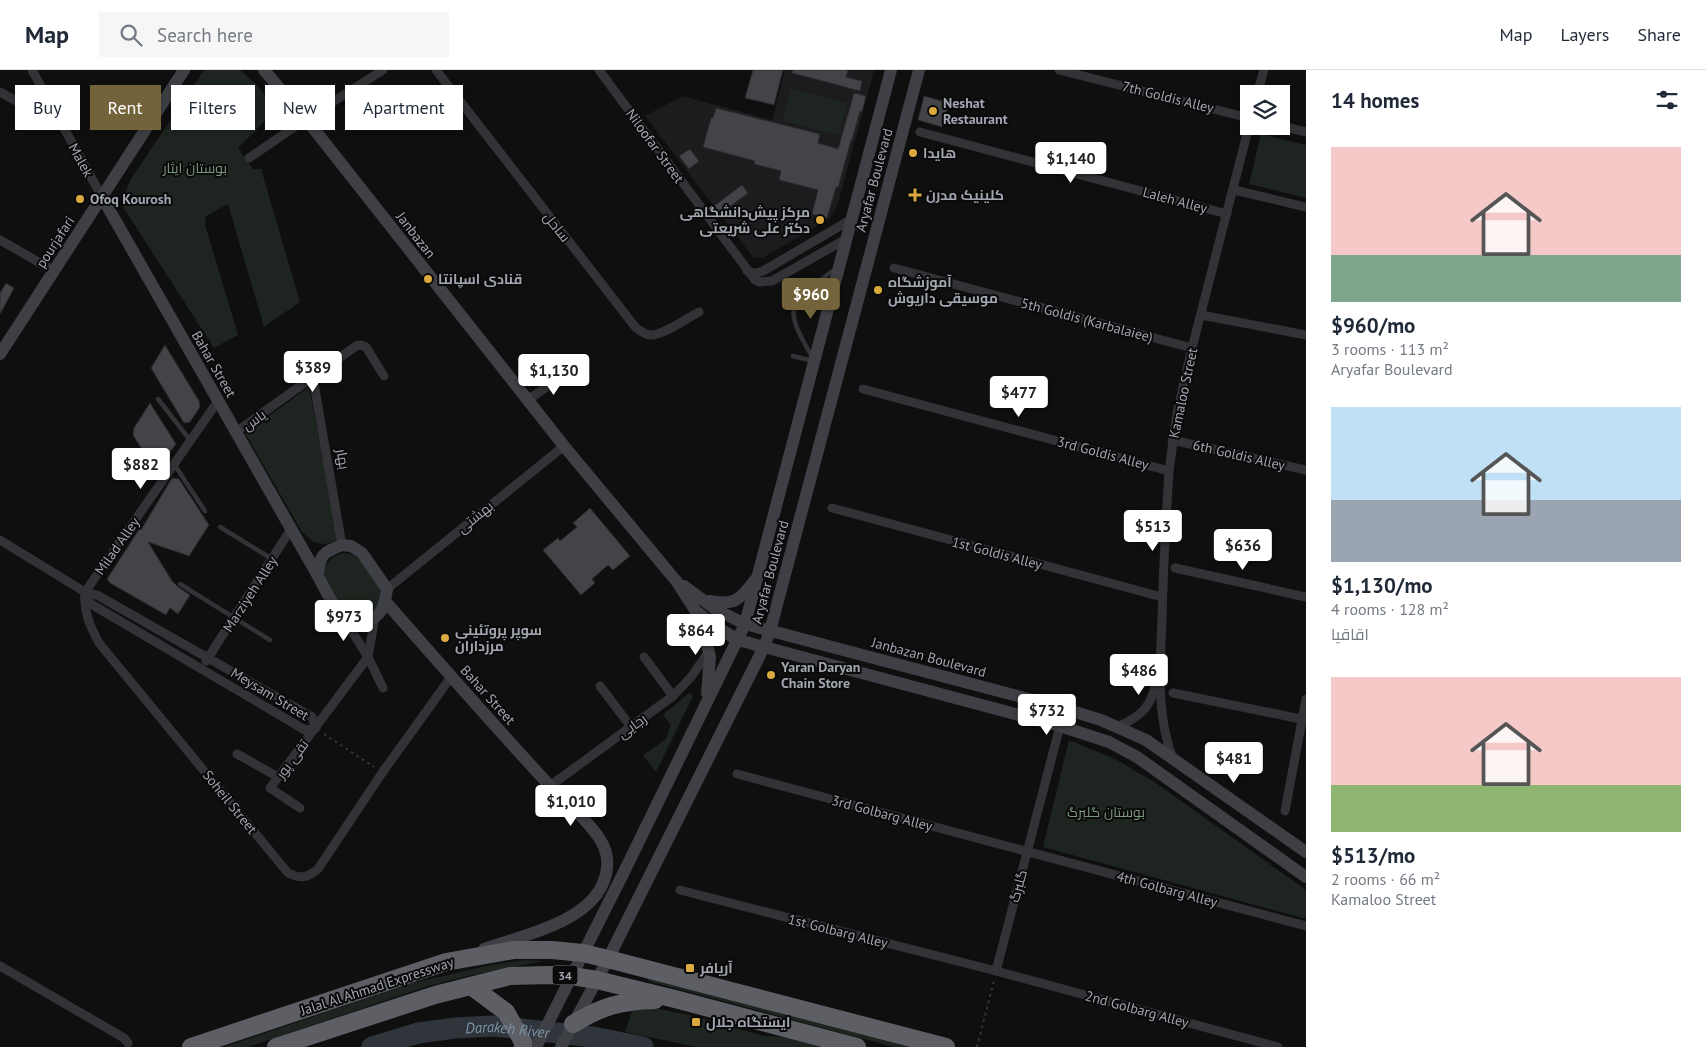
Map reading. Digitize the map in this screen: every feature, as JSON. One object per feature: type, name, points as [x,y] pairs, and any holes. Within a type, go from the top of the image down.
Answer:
[{"type":"highway","name":"Jalal Al Ahmad Expressway","points":[[191,1047],[446,962],[514,950],[552,950],[584,953],[946,1047]]},
{"type":"highway","name":"Jalal Al Ahmad Expressway","points":[[276,1047],[435,995],[510,976],[572,976],[597,980],[675,999],[857,1047]]},
{"type":"highway","points":[[471,986],[506,1012],[529,1045]]},
{"type":"highway","points":[[340,997],[350,1002],[352,1013],[347,1024]]},
{"type":"highway","points":[[573,1024],[601,1008],[616,1004],[675,999]]},
{"type":"main road","name":"pourjafari","points":[[0,354],[184,70]]},
{"type":"main road","name":"Janbazan","points":[[264,70],[277,85]]},
{"type":"main road","name":"Aryafar Boulevard","points":[[529,1045],[552,1015],[584,953],[745,624],[891,70]]},
{"type":"main road","name":"Aryafar Boulevard","points":[[561,1047],[608,959],[764,648],[919,70]]},
{"type":"main road","name":"Janbazan","points":[[315,130],[564,446],[699,605],[713,625],[738,640]]},
{"type":"main road","name":"Bahar Street","points":[[102,198],[318,576]]},
{"type":"main road","points":[[300,545],[326,552]]},
{"type":"main road","points":[[342,545],[351,546],[362,553],[386,595],[381,611],[375,617],[366,621],[349,619],[341,614],[318,576],[319,564],[326,552],[342,545]]},
{"type":"main road","points":[[706,701],[710,658],[699,605],[724,604],[735,601],[758,576]]},
{"type":"main road","name":"Bahar Street","points":[[386,595],[451,677],[550,786]]},
{"type":"main road","name":"Janbazan","points":[[699,605],[715,608],[745,624]]},
{"type":"main road","name":"Janbazan Boulevard","points":[[745,624],[1059,707],[1117,727],[1146,740],[1306,852]]},
{"type":"main road","points":[[738,640],[1060,726],[1109,742],[1137,757],[1306,877]]},
{"type":"main road","points":[[1137,757],[1146,740]]},
{"type":"main road","points":[[446,962],[545,929],[574,914],[591,901],[599,891],[606,874],[607,860],[604,846],[594,832],[550,786]]},
{"type":"street","name":"Malek","points":[[32,70],[40,85]]},
{"type":"street","points":[[335,101],[383,70]]},
{"type":"street","name":"ساحل","points":[[436,70],[636,328],[646,334],[654,335],[699,312]]},
{"type":"street","name":"Niloofar Street","points":[[599,70],[746,271]]},
{"type":"street","name":"7th Goldis Alley","points":[[1059,70],[1240,116]]},
{"type":"street","points":[[1260,85],[1264,70]]},
{"type":"street","points":[[0,92],[15,100]]},
{"type":"street","points":[[1290,128],[1306,132]]},
{"type":"street","name":"Malek","points":[[65,130],[102,198]]},
{"type":"street","points":[[249,158],[290,130]]},
{"type":"street","name":"Laleh Alley","points":[[920,132],[1227,214]]},
{"type":"street","name":"Kamaloo Street","points":[[1160,665],[1162,597],[1172,440],[1192,348],[1247,135]]},
{"type":"street","points":[[1234,190],[1306,206]]},
{"type":"street","points":[[746,271],[755,273],[763,271],[852,219]]},
{"type":"street","points":[[746,271],[755,280],[760,282],[772,281],[846,239]]},
{"type":"street","points":[[0,240],[54,271]]},
{"type":"street","name":"5th Goldis (Karbalaiee)","points":[[894,268],[1192,348]]},
{"type":"street","points":[[1202,315],[1306,335]]},
{"type":"street","name":"یاس","points":[[236,432],[356,346],[366,347],[384,376]]},
{"type":"street","points":[[528,400],[568,372]]},
{"type":"street","name":"بهار","points":[[313,378],[342,545]]},
{"type":"street","name":"3rd Goldis Alley","points":[[863,389],[1169,471]]},
{"type":"street","name":"Milad Alley","points":[[85,592],[218,401]]},
{"type":"street","name":"6th Goldis Alley","points":[[1172,440],[1306,470]]},
{"type":"street","name":"بهشتی","points":[[386,595],[564,446]]},
{"type":"street","name":"1st Goldis Alley","points":[[832,508],[1162,597]]},
{"type":"street","name":"Marziyeh Alley","points":[[201,668],[291,529]]},
{"type":"street","points":[[0,540],[85,592]]},
{"type":"street","points":[[1175,568],[1306,597]]},
{"type":"street","name":"Meysam Street","points":[[85,592],[97,595],[312,717],[316,728],[305,730],[91,604],[85,592]]},
{"type":"street","name":"Soheil Street","points":[[85,592],[84,604],[87,617],[99,643],[288,873],[298,878],[309,877],[318,869],[382,773],[451,677]]},
{"type":"street","points":[[341,614],[368,657],[383,688]]},
{"type":"street","points":[[368,657],[375,617]]},
{"type":"street","name":"تقی پور","points":[[300,808],[270,788],[368,657]]},
{"type":"street","points":[[644,657],[673,696]]},
{"type":"street","name":"رجایی","points":[[550,786],[673,696],[691,677],[705,657]]},
{"type":"street","points":[[1117,727],[1134,720],[1142,714],[1153,694],[1160,665]]},
{"type":"street","points":[[1160,665],[1166,742],[1173,759]]},
{"type":"street","points":[[600,686],[631,727]]},
{"type":"street","points":[[1173,693],[1304,719]]},
{"type":"street","points":[[1285,811],[1304,719],[1306,699]]},
{"type":"street","name":"گلبرگ","points":[[996,971],[1060,726]]},
{"type":"street","points":[[237,754],[278,778]]},
{"type":"street","name":"3rd Golbarg Alley","points":[[737,774],[1027,852]]},
{"type":"street","name":"4th Golbarg Alley","points":[[1027,852],[1306,926]]},
{"type":"street","name":"1st Golbarg Alley","points":[[680,890],[996,971]]},
{"type":"street","points":[[0,966],[124,1038],[128,1043]]},
{"type":"street","name":"2nd Golbarg Alley","points":[[996,971],[1278,1047]]},
{"type":"lane","points":[[814,361],[796,327],[794,310],[811,288],[840,265]]},
{"type":"lane","points":[[793,356],[814,361]]},
{"type":"lane","points":[[158,399],[190,440]]},
{"type":"lane","points":[[174,464],[205,511]]},
{"type":"lane","points":[[220,527],[272,560]]},
{"type":"lane","points":[[180,584],[233,619],[270,640]]},
{"type":"path","points":[[316,728],[382,773]]},
{"type":"path","points":[[977,1047],[996,971]]},
{"type":"shaded area","points":[[785,70],[874,70],[838,204],[829,219],[763,258],[753,257],[645,116],[682,96],[772,120]]},
{"type":"green space","name":"بوستان ایثار","points":[[204,70],[240,70],[256,84],[265,95],[265,121],[238,148],[253,169],[261,169],[300,302],[264,327],[228,204],[206,216],[205,225],[238,335],[214,348],[123,207],[125,194],[131,179],[171,119],[171,130],[255,130],[255,85],[194,85]]},
{"type":"green space","points":[[791,88],[847,103],[839,136],[783,121]]},
{"type":"green space","points":[[1261,135],[1306,145],[1306,198],[1249,184]]},
{"type":"green space","points":[[309,387],[338,540],[327,544],[318,544],[302,532],[245,433]]},
{"type":"green space","points":[[344,553],[352,555],[359,560],[380,590],[380,600],[377,607],[373,612],[365,616],[348,613],[340,604],[325,577],[325,568],[329,561]]},
{"type":"green space","points":[[689,693],[693,696],[656,772],[643,755],[666,739],[671,725],[663,715]]},
{"type":"green space","name":"بوستان گلبرگ","points":[[1069,740],[1117,760],[1156,783],[1306,890],[1306,919],[1043,847]]},
{"type":"green space","points":[[523,960],[544,961],[428,986],[248,1047],[224,1047],[409,984],[490,965]]},
{"type":"green space","points":[[649,977],[925,1047],[894,1047],[648,981]]},
{"type":"green space","points":[[634,1004],[694,1016],[765,1036],[795,1037],[834,1047],[696,1047],[625,1032]]},
{"type":"building","points":[[753,70],[783,70],[774,105],[745,98]]},
{"type":"building","points":[[793,70],[848,70],[846,77],[862,81],[860,91],[792,73]]},
{"type":"building","points":[[854,93],[866,96],[827,218],[812,214],[818,190],[779,180],[781,171],[754,164],[755,161],[703,147],[711,118],[713,118],[716,108],[820,134],[818,143],[838,149]]},
{"type":"building","name":"Neshat Restaurant","points":[[924,96],[949,103],[942,127],[918,120]]},
{"type":"building","points":[[690,149],[699,161],[689,169],[679,156]]},
{"type":"building","points":[[742,185],[748,193],[720,214],[714,206]]},
{"type":"building","points":[[6,283],[14,288],[0,314],[0,293]]},
{"type":"building","points":[[165,345],[199,401],[200,407],[190,422],[184,423],[151,368]]},
{"type":"building","points":[[150,403],[176,444],[156,471],[133,435],[134,428]]},
{"type":"building","points":[[172,478],[179,479],[209,525],[189,556],[148,542],[172,581],[190,595],[178,614],[170,608],[166,615],[110,583],[107,579],[140,528],[141,530]]},
{"type":"building","points":[[590,508],[630,556],[613,570],[608,565],[592,579],[595,583],[581,595],[543,550],[558,538],[560,541],[577,527],[573,523]]},
{"type":"waterway","name":"Darakeh River","points":[[372,1047],[418,1033],[455,1028],[494,1026],[593,1037],[643,1047]]},
{"type":"place","name":"Neshat Restaurant","points":[[933,111]]},
{"type":"place","name":"هایدا","points":[[913,153]]},
{"type":"place","name":"کلینیک مدرن","points":[[915,195]]},
{"type":"place","name":"Ofoq Kourosh","points":[[80,199]]},
{"type":"place","name":"مرکز پیش‌دانشگاهی دکتر علی شریعتی","points":[[820,220]]},
{"type":"place","name":"قنادی اسپانتا","points":[[428,279]]},
{"type":"place","name":"آموزشگاه موسیقی داریوش","points":[[878,290]]},
{"type":"place","name":"سوپر پروتئینی مرزداران","points":[[445,638]]},
{"type":"place","name":"Yaran Daryan Chain Store","points":[[771,675]]},
{"type":"place","name":"آریافر","points":[[690,968]]},
{"type":"place","name":"ایستگاه جلال","points":[[696,1022]]}]
